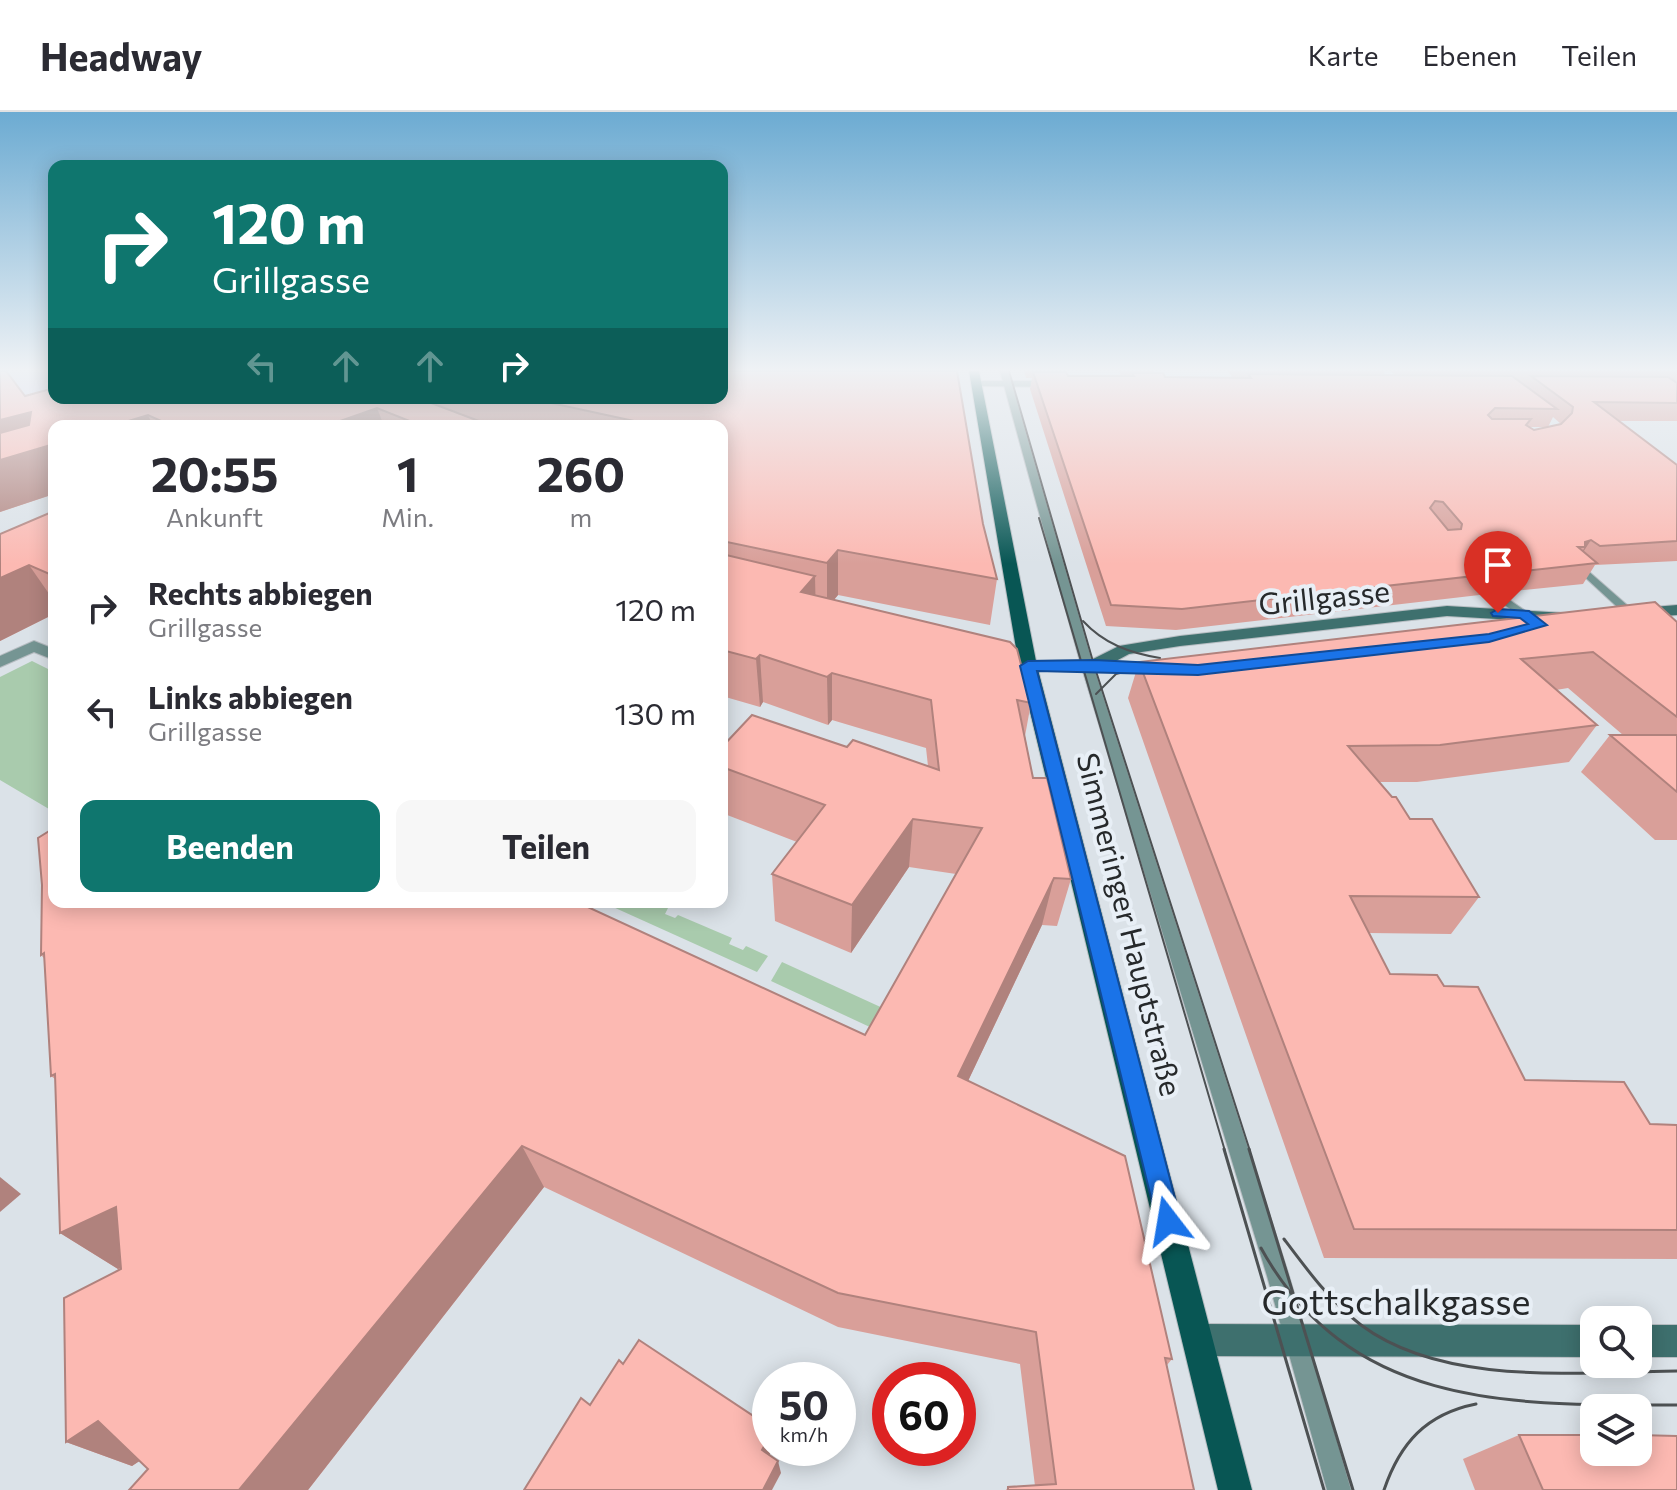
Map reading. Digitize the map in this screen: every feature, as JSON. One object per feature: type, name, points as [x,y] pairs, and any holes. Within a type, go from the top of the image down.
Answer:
[{"type":"main road","name":"Simmeringer Hauptstraße","points":[[986,435],[1028,666],[1235,1490]]},
{"type":"main road","points":[[1605,616],[1677,610]]},
{"type":"main road","name":"Grillgasse","points":[[1090,665],[1125,650],[1180,641],[1447,611],[1531,619],[1572,618]]},
{"type":"main road","points":[[1631,614],[1653,633]]},
{"type":"main road","name":"Grillgasse","points":[[1514,632],[1531,619]]},
{"type":"main road","name":"Grillgasse","points":[[1028,666],[1180,665]]},
{"type":"main road","name":"Gottschalkgasse","points":[[1198,1340],[1580,1341]]},
{"type":"main road","points":[[1652,1341],[1677,1341]]},
{"type":"street","points":[[0,662],[34,646],[48,652]]},
{"type":"lane","points":[[1022,435],[1278,1276],[1339,1490]]},
{"type":"lane","points":[[1579,566],[1631,614]]},
{"type":"lane","points":[[1495,593],[1531,619]]},
{"type":"lane","name":"Grillgasse","points":[[1477,626],[1531,619]]},
{"type":"green space","points":[[32,661],[48,669],[48,808],[0,780],[0,677]]},
{"type":"green space","points":[[615,908],[668,908],[665,914],[675,918],[678,915],[732,938],[729,944],[743,950],[746,946],[768,956],[757,972]]},
{"type":"green space","points":[[782,962],[898,1015],[887,1035],[771,981]]},
{"type":"building","points":[[0,435],[48,435],[48,446],[0,460]]},
{"type":"building","points":[[728,435],[968,435],[983,524],[997,579],[838,550],[827,563],[728,542]]},
{"type":"building","points":[[1054,435],[1638,435],[1677,465],[1677,541],[1600,546],[1591,540],[1585,542],[1585,547],[1578,547],[1597,563],[1516,572],[1506,566],[1500,569],[1500,573],[1182,609],[1111,605]],"holes":[[[1435,501],[1443,502],[1462,524],[1461,529],[1448,530],[1430,508]]]},
{"type":"building","points":[[48,514],[48,573],[29,565],[0,578],[0,534]]},
{"type":"building","points":[[728,555],[815,576],[801,592],[1010,642],[1017,649],[1031,703],[1017,700],[1033,778],[1047,778],[1071,879],[1054,878],[958,1076],[1125,1156],[1172,1359],[1165,1358],[1194,1490],[1008,1490],[1008,1487],[1056,1484],[1036,1332],[838,1293],[522,1146],[239,1490],[129,1490],[148,1469],[98,1421],[66,1442],[64,1298],[121,1269],[116,1207],[60,1233],[55,1074],[51,1076],[44,953],[41,955],[42,885],[38,838],[48,832],[48,908],[590,908],[865,1035],[982,828],[913,819],[852,905],[772,874],[825,805],[728,769],[728,741],[752,715],[847,747],[853,740],[939,770],[931,700],[832,673],[827,677],[760,655],[756,659],[728,652]]},
{"type":"building","points":[[1655,602],[1677,622],[1677,717],[1593,652],[1521,659],[1597,725],[1440,745],[1348,746],[1392,797],[1396,797],[1410,819],[1432,819],[1479,897],[1350,896],[1390,974],[1437,975],[1444,986],[1478,987],[1525,1080],[1624,1082],[1650,1124],[1677,1125],[1677,1230],[1354,1229],[1139,662]]},
{"type":"building","points":[[1610,735],[1677,735],[1677,792]]},
{"type":"building","points":[[639,1340],[752,1415],[752,1466],[775,1466],[763,1490],[524,1490],[581,1398],[590,1405],[619,1360],[623,1364]]},
{"type":"building","points":[[1519,1435],[1580,1435],[1580,1466],[1652,1466],[1652,1435],[1677,1436],[1677,1490],[1543,1490]]},
{"type":"tram line","points":[[1028,435],[1102,688]]},
{"type":"tram line","points":[[1039,518],[1225,1151]]},
{"type":"tram line","points":[[1083,621],[1118,646],[1160,658]]},
{"type":"tram line","points":[[1102,688],[1116,674],[1158,663]]},
{"type":"tram line","points":[[1096,694],[1102,688]]},
{"type":"tram line","points":[[1102,688],[1250,1151]]},
{"type":"tram line","points":[[1224,1149],[1324,1490]]},
{"type":"tram line","points":[[1249,1149],[1294,1296]]},
{"type":"tram line","points":[[1284,1239],[1329,1296],[1361,1325],[1394,1345],[1432,1358],[1514,1372],[1677,1371]]},
{"type":"tram line","points":[[1261,1248],[1294,1296]]},
{"type":"tram line","points":[[1294,1296],[1341,1341],[1389,1369],[1442,1388],[1498,1398],[1556,1403],[1677,1405]]},
{"type":"tram line","points":[[1294,1296],[1353,1490]]},
{"type":"tram line","points":[[1384,1490],[1398,1458],[1417,1433],[1443,1415],[1476,1404]]},
{"type":"route","points":[[1168,1221],[1028,666],[1094,665],[1198,670],[1489,638],[1539,625],[1523,614],[1498,613]]}]
